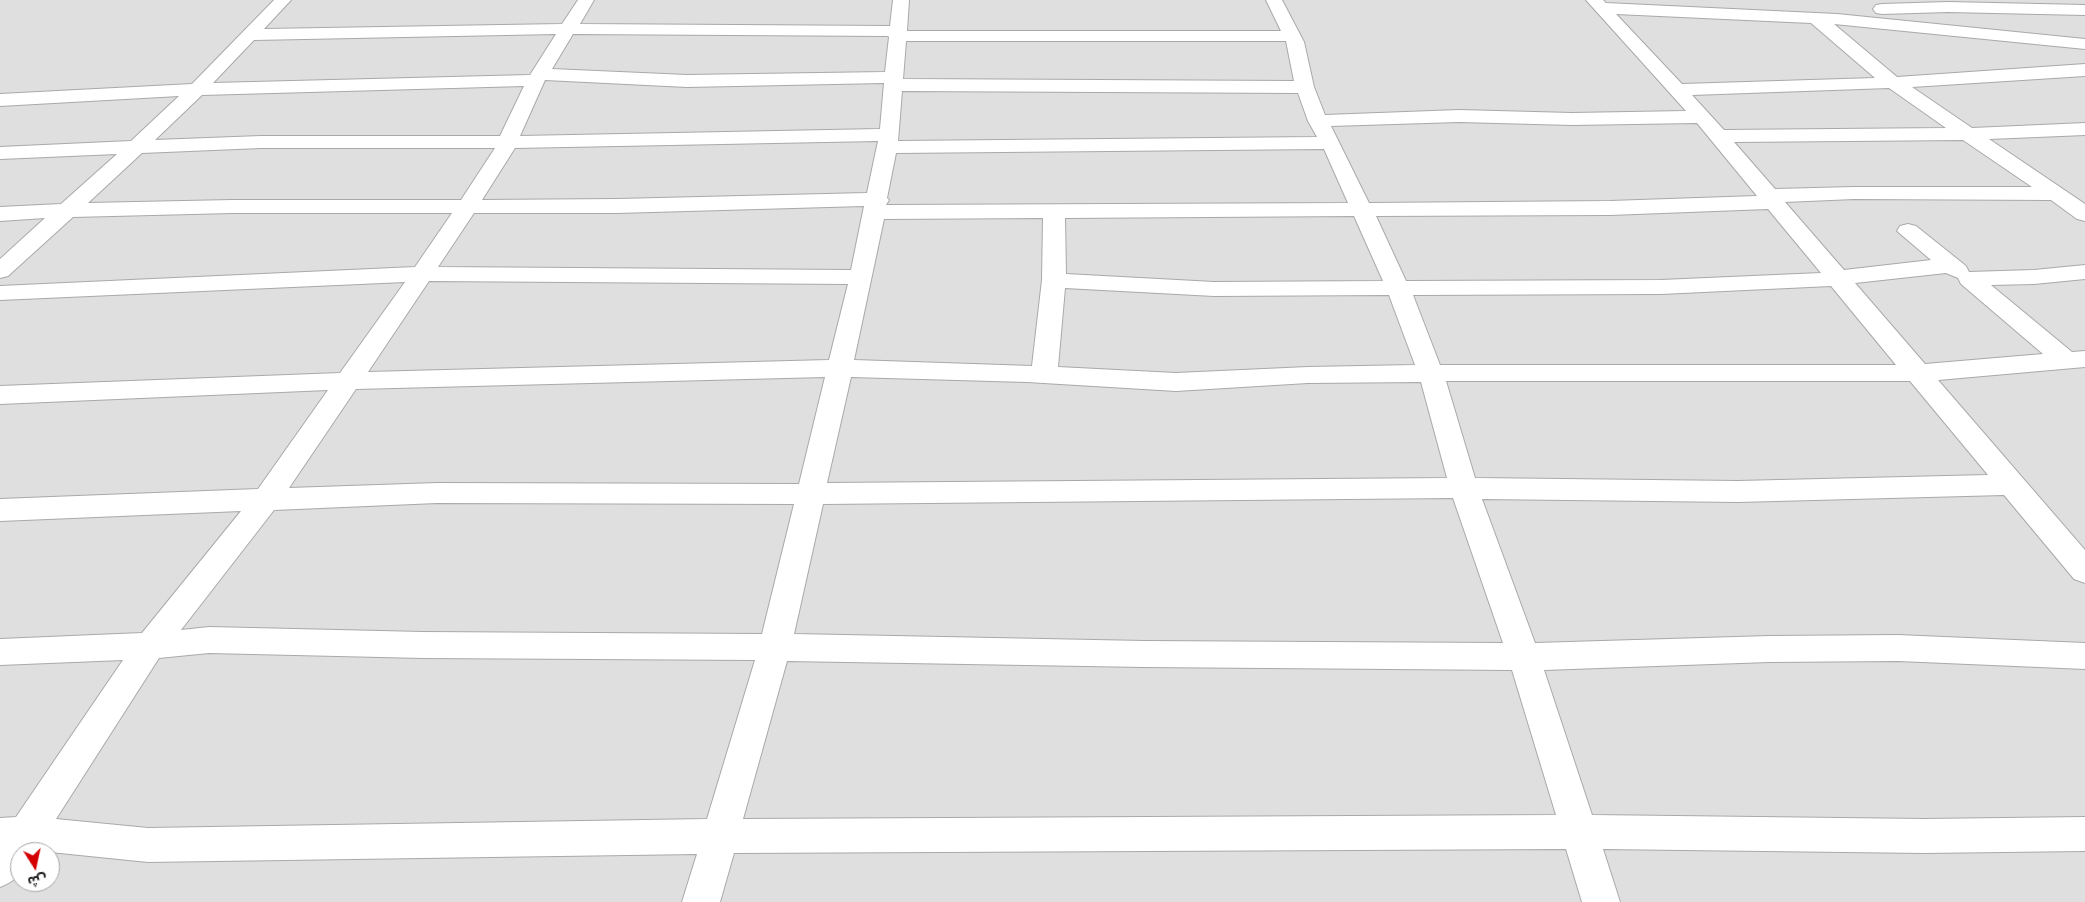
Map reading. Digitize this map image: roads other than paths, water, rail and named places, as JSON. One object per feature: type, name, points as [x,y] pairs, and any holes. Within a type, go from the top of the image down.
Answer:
[{"type":"street","points":[[0,271],[138,146],[197,89],[283,0]]},
{"type":"street","points":[[0,870],[13,834],[150,646],[266,500],[422,274],[502,154],[538,77],[586,0]]},
{"type":"street","points":[[701,902],[775,648],[861,277],[888,141],[900,0]]},
{"type":"street","points":[[1274,0],[1295,42],[1305,87],[1398,288],[1431,373],[1464,488],[1524,657],[1601,902]]},
{"type":"street","points":[[1598,4],[1837,19],[2085,44]]},
{"type":"street","points":[[1598,4],[1702,117],[1916,373],[2085,571]]},
{"type":"street","points":[[1837,19],[1866,10],[1974,4],[2085,10]]},
{"type":"street","points":[[1974,4],[2085,59]]},
{"type":"street","points":[[1816,18],[1892,83],[1966,134],[2069,198],[2085,214]]},
{"type":"street","points":[[249,35],[567,29],[1180,37],[1292,36]]},
{"type":"street","points":[[1676,90],[1892,83],[2021,76],[2085,70]]},
{"type":"street","points":[[0,100],[197,89],[538,77],[687,81],[893,81],[1305,87]]},
{"type":"street","points":[[0,153],[261,142],[888,141],[1325,132],[1459,116],[1572,119],[1702,117]]},
{"type":"street","points":[[1717,136],[1966,134],[2085,129]]},
{"type":"street","points":[[0,214],[69,209],[184,206],[617,206],[816,199],[876,206],[1054,211],[1610,208],[1854,193],[2069,198]]},
{"type":"street","points":[[1044,374],[1054,280],[1054,211]]},
{"type":"street","points":[[1908,231],[2076,360]]},
{"type":"street","points":[[1054,280],[1214,289],[1661,287],[1778,284],[1836,278],[1960,272],[2034,277],[2085,272]]},
{"type":"street","points":[[0,293],[422,274],[861,277]]},
{"type":"street","points":[[0,395],[349,381],[839,368],[1044,374],[1176,382],[1308,375],[1431,373],[1916,373],[2076,360]]},
{"type":"street","points":[[0,510],[437,493],[810,494],[1464,488],[1572,492],[1691,492],[2011,484]]},
{"type":"street","points":[[0,652],[150,646],[209,640],[423,645],[1524,657],[1769,649],[1898,648],[2085,656]]},
{"type":"street","points":[[13,834],[148,845],[719,836],[1578,832],[1924,836],[2085,834]]}]
